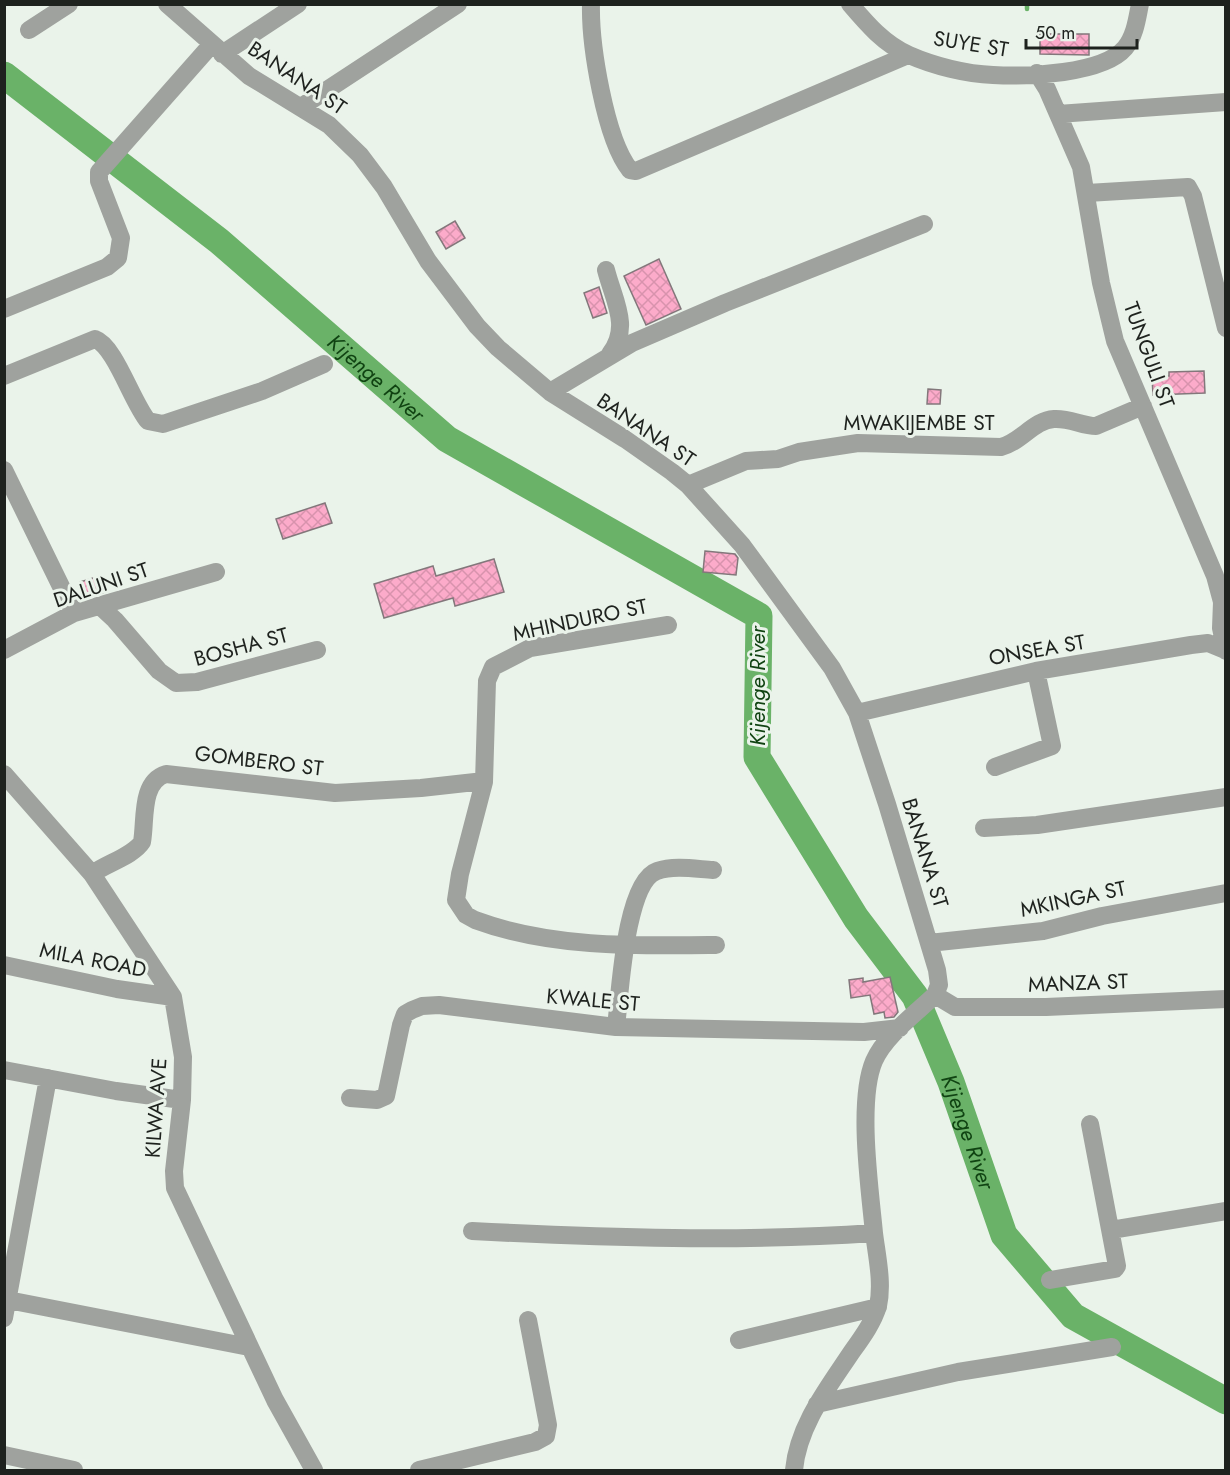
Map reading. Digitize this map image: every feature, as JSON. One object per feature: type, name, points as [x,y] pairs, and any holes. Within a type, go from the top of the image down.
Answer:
[{"type":"street","points":[[29,30],[69,4]]},
{"type":"street","name":"BANANA ST","points":[[167,4],[249,76],[329,125],[360,155],[384,187],[428,261],[477,326],[514,363],[550,392],[653,457],[688,485],[757,564],[832,668],[857,713],[929,943],[939,985],[932,998]]},
{"type":"street","points":[[4,309],[107,267],[118,258],[121,238],[99,181],[99,172],[217,49],[298,4]]},
{"type":"street","points":[[591,4],[595,56],[615,147],[630,170],[636,171],[908,55]]},
{"type":"street","name":"SUYE ST","points":[[850,4],[882,39],[908,55],[948,68],[993,75],[1098,67],[1125,47],[1134,30],[1140,4]]},
{"type":"street","points":[[302,107],[455,5]]},
{"type":"street","name":"TUNGULI ST","points":[[1037,73],[1081,167],[1101,283],[1115,341],[1215,576],[1222,602],[1221,628],[1225,650]]},
{"type":"street","points":[[1058,114],[1226,102]]},
{"type":"street","points":[[1087,193],[1188,187],[1221,279],[1226,328]]},
{"type":"street","points":[[550,392],[610,354],[725,303],[924,224]]},
{"type":"street","points":[[606,270],[622,329],[618,343],[610,354]]},
{"type":"street","points":[[4,376],[95,339],[106,346],[137,408],[148,421],[163,424],[262,391],[324,364]]},
{"type":"street","name":"MWAKIJEMBE ST","points":[[688,485],[746,461],[778,459],[799,452],[837,445],[858,443],[1001,447],[1009,445],[1046,420],[1076,420],[1096,426],[1143,406]]},
{"type":"street","points":[[4,470],[74,613]]},
{"type":"street","name":"DALUNI ST","points":[[4,650],[74,613],[216,572]]},
{"type":"street","name":"BOSHA ST","points":[[101,607],[116,620],[159,671],[176,683],[197,682],[317,650]]},
{"type":"street","name":"MHINDURO ST","points":[[668,625],[530,648],[493,667],[487,681],[484,781],[456,900],[466,915],[486,924],[536,936],[627,946],[716,945]]},
{"type":"street","name":"ONSEA ST","points":[[857,713],[1036,671],[1200,644],[1215,644],[1225,650]]},
{"type":"street","points":[[995,767],[1053,746],[1036,671]]},
{"type":"street","name":"KILWA AVE","points":[[4,774],[93,874],[173,997],[183,1056],[182,1100],[174,1171],[175,1188],[249,1347],[314,1470]]},
{"type":"street","name":"GOMBERO ST","points":[[93,874],[107,863],[138,849],[144,836],[149,789],[159,776],[166,774],[335,793],[411,789],[484,781]]},
{"type":"street","points":[[984,828],[1037,825],[1226,797]]},
{"type":"street","points":[[616,1027],[634,900],[649,876],[657,871],[713,870]]},
{"type":"street","name":"MKINGA ST","points":[[929,943],[1043,931],[1102,916],[1226,893]]},
{"type":"street","name":"MILA ROAD","points":[[4,965],[117,989],[173,997]]},
{"type":"street","points":[[794,1470],[799,1446],[817,1404],[865,1334],[878,1307],[879,1278],[867,1146],[867,1095],[873,1062],[881,1048],[932,998]]},
{"type":"street","name":"MANZA ST","points":[[932,998],[955,1007],[1046,1007],[1226,999]]},
{"type":"street","name":"KWALE ST","points":[[350,1098],[377,1100],[386,1096],[400,1024],[405,1014],[422,1006],[467,1008],[616,1027],[864,1032],[905,1023]]},
{"type":"street","points":[[4,1070],[116,1091],[182,1100]]},
{"type":"street","points":[[48,1078],[6,1309],[249,1347]]},
{"type":"street","points":[[1050,1280],[1115,1269],[1117,1266],[1090,1124]]},
{"type":"street","points":[[1111,1230],[1226,1212]]},
{"type":"street","points":[[472,1231],[610,1238],[751,1239],[874,1233]]},
{"type":"street","points":[[739,1340],[878,1307]]},
{"type":"street","points":[[419,1470],[536,1442],[546,1436],[548,1425],[528,1320]]},
{"type":"street","points":[[817,1404],[958,1372],[1112,1347]]},
{"type":"street","points":[[4,1455],[74,1470]]},
{"type":"building","points":[[1040,34],[1089,34],[1089,55],[1040,54]]},
{"type":"building","points":[[455,221],[465,238],[446,249],[436,232]]},
{"type":"building","points":[[659,259],[681,309],[646,325],[624,276]]},
{"type":"building","points":[[599,287],[607,313],[593,318],[584,293]]},
{"type":"building","points":[[1204,371],[1205,393],[1153,395],[1152,377],[1169,376],[1169,372]]},
{"type":"building","points":[[928,389],[941,390],[940,404],[927,404]]},
{"type":"building","points":[[325,503],[332,523],[283,539],[276,519]]},
{"type":"building","points":[[705,551],[735,554],[738,558],[736,575],[703,572]]},
{"type":"building","points":[[494,559],[504,592],[455,606],[453,598],[384,618],[374,584],[433,566],[436,576]]},
{"type":"building","points":[[100,576],[105,592],[86,598],[80,582]]},
{"type":"building","points":[[890,977],[898,1012],[894,1017],[885,1018],[884,1012],[874,1014],[870,995],[851,998],[849,980],[863,978],[863,982]]},
{"type":"waterway","points":[[1027,4],[1027,9]]},
{"type":"waterway","name":"Kijenge River","points":[[4,75],[219,241],[447,439],[759,616],[757,757],[856,918],[915,996],[951,1082],[1004,1235],[1073,1316],[1226,1401]]}]
